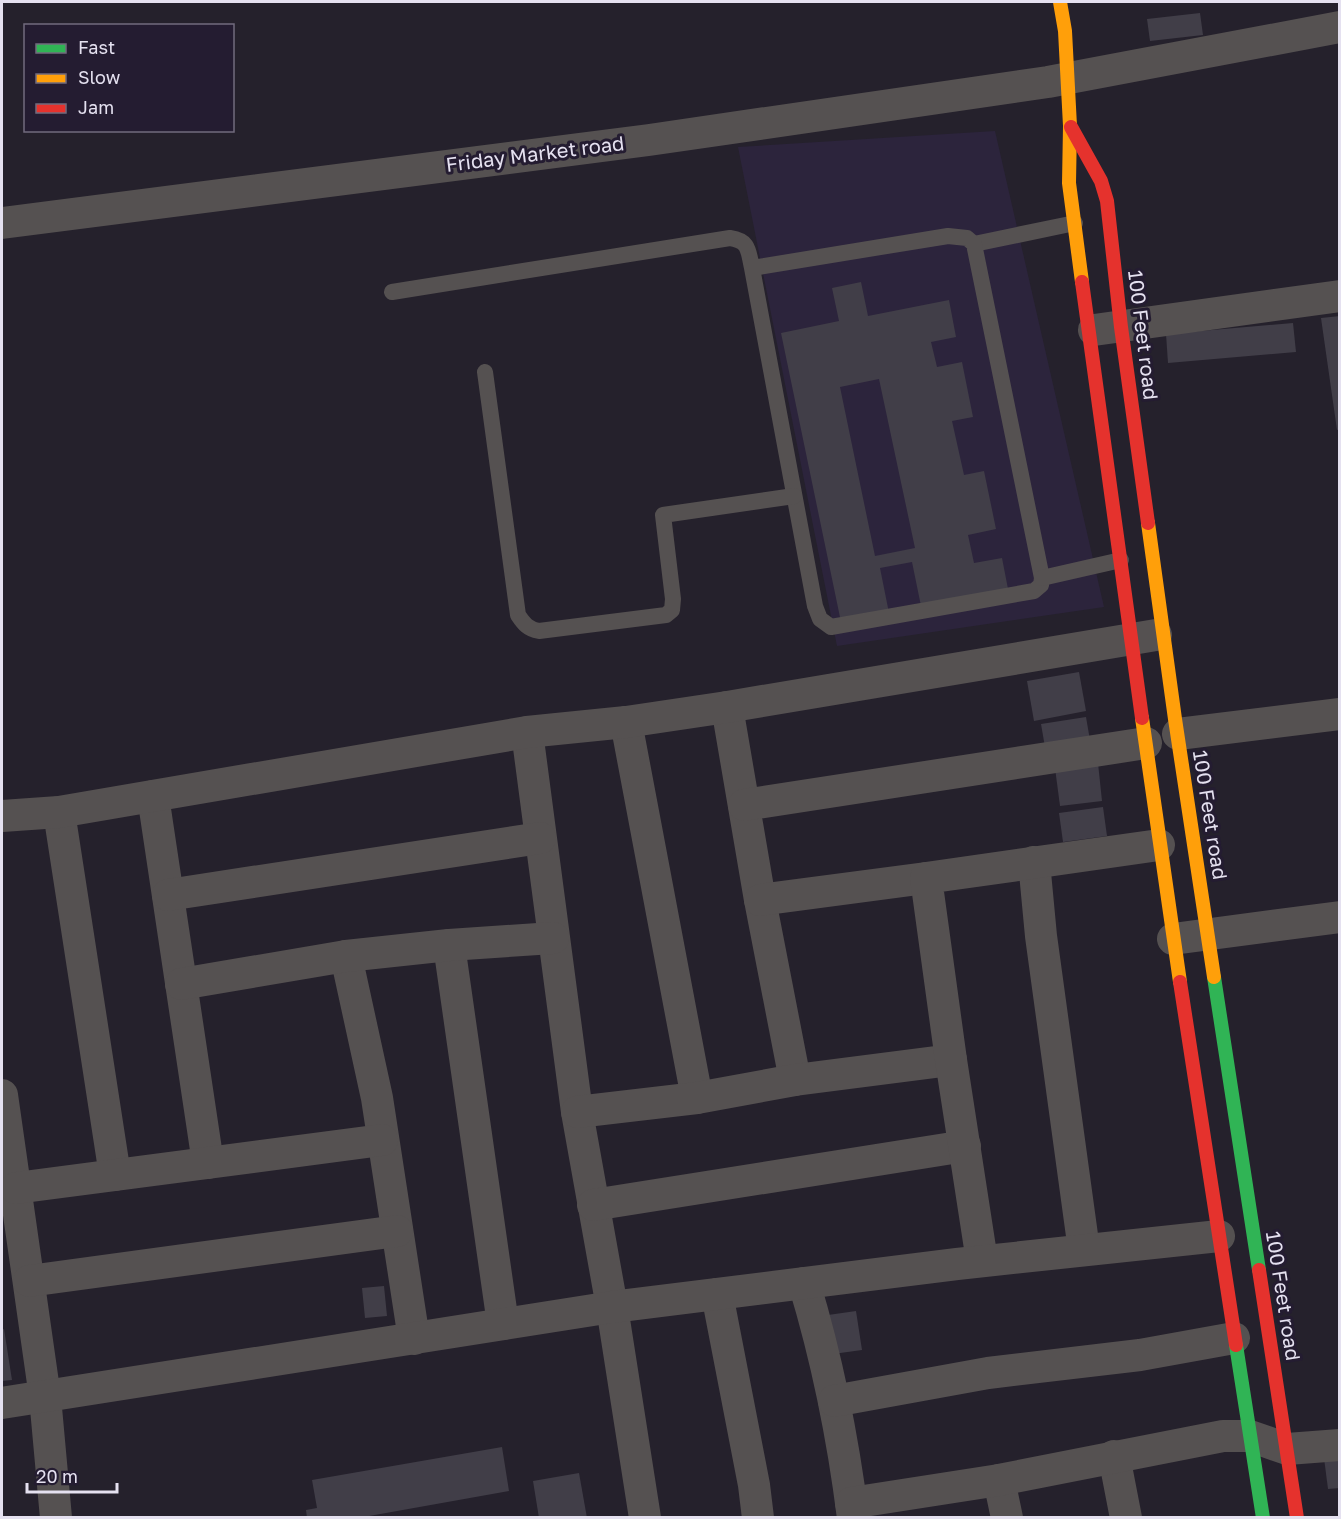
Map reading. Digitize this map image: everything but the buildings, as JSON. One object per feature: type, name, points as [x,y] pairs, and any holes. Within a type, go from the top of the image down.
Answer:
[{"type":"street","name":"100 Feet road","points":[[1060,2],[1065,31],[1068,79],[1069,183],[1159,845],[1263,1518]]},
{"type":"street","name":"Friday Market road","points":[[2,223],[637,141],[1068,79],[1340,27]]},
{"type":"street","name":"100 Feet road","points":[[1070,126],[1101,181],[1107,201],[1121,327],[1163,633],[1297,1518]]},
{"type":"street","points":[[1089,330],[1340,296]]},
{"type":"street","points":[[2,816],[59,812],[527,732],[626,722],[728,707],[1163,633]]},
{"type":"street","points":[[728,707],[760,900],[795,1080]]},
{"type":"street","points":[[1178,734],[1340,714]]},
{"type":"street","points":[[626,722],[697,1098]]},
{"type":"street","points":[[527,732],[577,1112],[612,1307],[645,1518]]},
{"type":"street","points":[[744,805],[1146,743]]},
{"type":"street","points":[[153,795],[208,1163]]},
{"type":"street","points":[[59,812],[115,1175]]},
{"type":"street","points":[[168,895],[540,838]]},
{"type":"street","points":[[760,900],[1159,845]]},
{"type":"street","points":[[1034,862],[1041,936],[1084,1250]]},
{"type":"street","points":[[926,878],[982,1261]]},
{"type":"street","points":[[1173,939],[1340,917]]},
{"type":"street","points":[[181,984],[346,956],[449,945],[553,938]]},
{"type":"street","points":[[449,945],[503,1324]]},
{"type":"street","points":[[346,956],[376,1098],[414,1339]]},
{"type":"street","points":[[577,1112],[697,1098],[795,1080],[951,1059]]},
{"type":"street","points":[[2,1095],[45,1396],[56,1518]]},
{"type":"street","points":[[16,1188],[382,1140]]},
{"type":"street","points":[[593,1205],[965,1146]]},
{"type":"street","points":[[29,1281],[396,1231]]},
{"type":"street","points":[[2,1403],[612,1307],[982,1261],[1219,1236]]},
{"type":"street","points":[[804,1283],[819,1333],[834,1401],[852,1510],[1223,1436],[1251,1436],[1287,1449],[1340,1445]]},
{"type":"street","points":[[717,1294],[754,1485],[758,1518]]},
{"type":"street","points":[[834,1401],[988,1373],[1140,1355],[1234,1338]]},
{"type":"street","points":[[1114,1456],[1126,1518]]},
{"type":"street","points":[[999,1480],[1007,1518]]},
{"type":"lane","points":[[974,244],[1075,223]]},
{"type":"lane","points":[[392,292],[730,238],[740,240],[746,244],[752,268],[816,613],[820,619],[831,627],[1034,591],[1041,585],[1042,578],[974,244],[967,238],[948,236],[752,268]]},
{"type":"lane","points":[[485,372],[518,615],[531,629],[539,631],[666,615],[672,610],[674,598],[663,515],[794,496]]},
{"type":"lane","points":[[1042,578],[1120,560]]},
{"type":"shaded area","points":[[995,131],[1104,607],[837,646],[738,147]]},
{"type":"traffic: fast","points":[[1214,977],[1259,1270]]},
{"type":"traffic: fast","points":[[1236,1345],[1263,1518]]},
{"type":"traffic: slow","points":[[1060,2],[1065,31],[1070,126],[1069,183],[1082,282]]},
{"type":"traffic: slow","points":[[1148,523],[1214,977]]},
{"type":"traffic: slow","points":[[1142,718],[1180,982]]},
{"type":"traffic: jam","points":[[1071,127],[1101,181],[1107,201],[1121,327],[1148,523]]},
{"type":"traffic: jam","points":[[1082,282],[1142,718]]},
{"type":"traffic: jam","points":[[1180,982],[1236,1345]]},
{"type":"traffic: jam","points":[[1259,1270],[1297,1518]]}]
